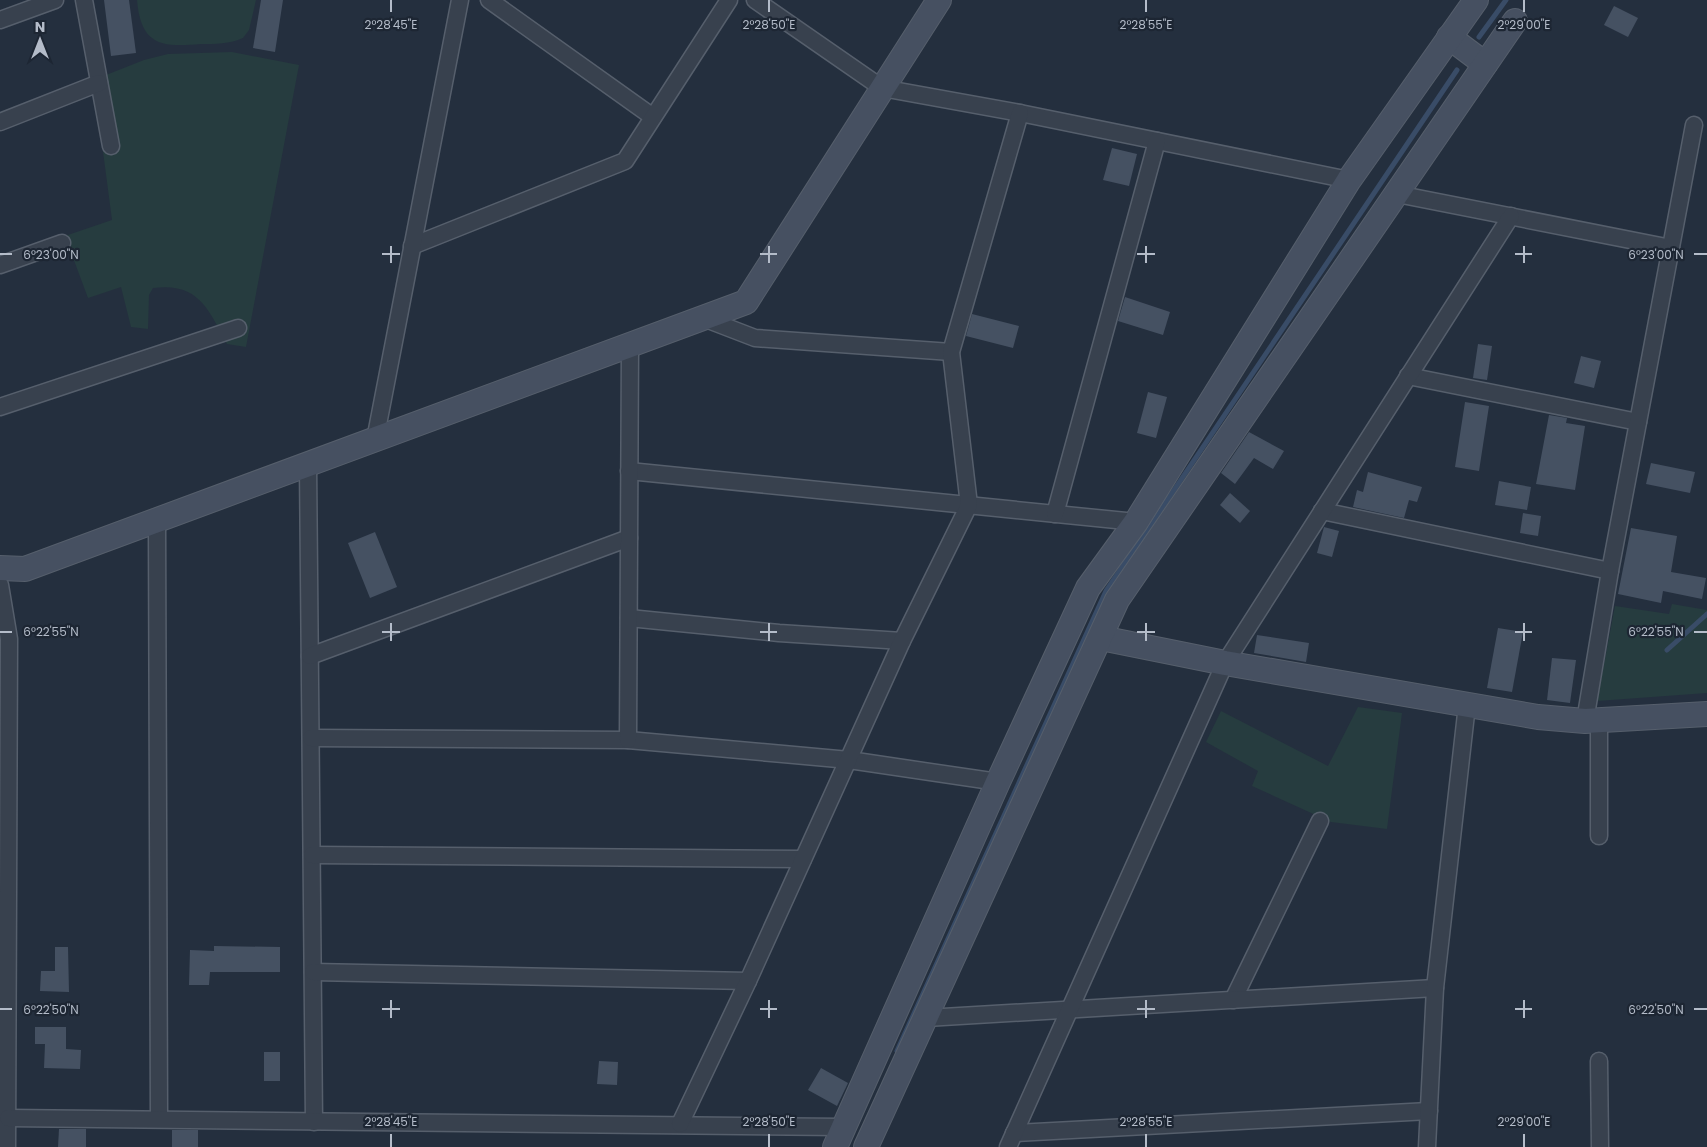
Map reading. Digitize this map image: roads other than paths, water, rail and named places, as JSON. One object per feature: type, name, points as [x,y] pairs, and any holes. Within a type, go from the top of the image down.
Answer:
[{"type":"street","points":[[0,20],[55,0]]},
{"type":"street","points":[[84,0],[111,146]]},
{"type":"street","points":[[375,440],[460,0]]},
{"type":"street","points":[[489,0],[653,117]]},
{"type":"street","points":[[412,246],[625,160],[729,0]]},
{"type":"street","points":[[755,0],[882,88],[1020,113],[1349,180]]},
{"type":"street","points":[[0,568],[25,570],[746,302],[939,0]]},
{"type":"street","points":[[8,1118],[680,1124],[839,1137],[998,782],[1088,588],[1136,522],[1349,180],[1476,0]]},
{"type":"street","points":[[866,1147],[1118,600],[1516,20]]},
{"type":"street","points":[[1449,37],[1485,64]]},
{"type":"street","points":[[0,122],[99,83]]},
{"type":"street","points":[[680,1124],[748,981],[902,642],[969,505],[951,352],[1020,113]]},
{"type":"street","points":[[1599,836],[1592,721],[1610,571],[1694,126]]},
{"type":"street","points":[[1055,514],[1157,141]]},
{"type":"street","points":[[1397,194],[1671,248]]},
{"type":"street","points":[[1429,1111],[1011,1140],[1225,663],[1511,216]]},
{"type":"street","points":[[0,265],[62,243]]},
{"type":"street","points":[[703,318],[755,338],[951,352]]},
{"type":"street","points":[[0,407],[238,328]]},
{"type":"street","points":[[628,740],[630,346]]},
{"type":"street","points":[[1408,376],[1638,422]]},
{"type":"street","points":[[308,464],[314,1122]]},
{"type":"street","points":[[629,470],[1136,522]]},
{"type":"street","points":[[1322,511],[1610,571]]},
{"type":"street","points":[[157,521],[159,1120]]},
{"type":"street","points":[[310,656],[629,538]]},
{"type":"street","points":[[0,586],[9,639],[7,1147]]},
{"type":"street","points":[[629,618],[779,633],[902,642]]},
{"type":"street","points":[[1101,638],[1225,663],[1538,717],[1592,721],[1707,714]]},
{"type":"street","points":[[1427,1147],[1435,988],[1467,705]]},
{"type":"street","points":[[311,738],[628,740],[849,760],[998,782]]},
{"type":"street","points":[[1233,1000],[1320,821]]},
{"type":"street","points":[[312,855],[803,859]]},
{"type":"street","points":[[313,972],[748,981]]},
{"type":"street","points":[[926,1018],[1435,988]]},
{"type":"street","points":[[1600,1061],[1600,1147]]},
{"type":"waterway","points":[[1479,37],[1506,0]]},
{"type":"waterway","points":[[897,1051],[1106,591],[1457,70]]},
{"type":"waterway","points":[[1667,650],[1707,614]]}]
